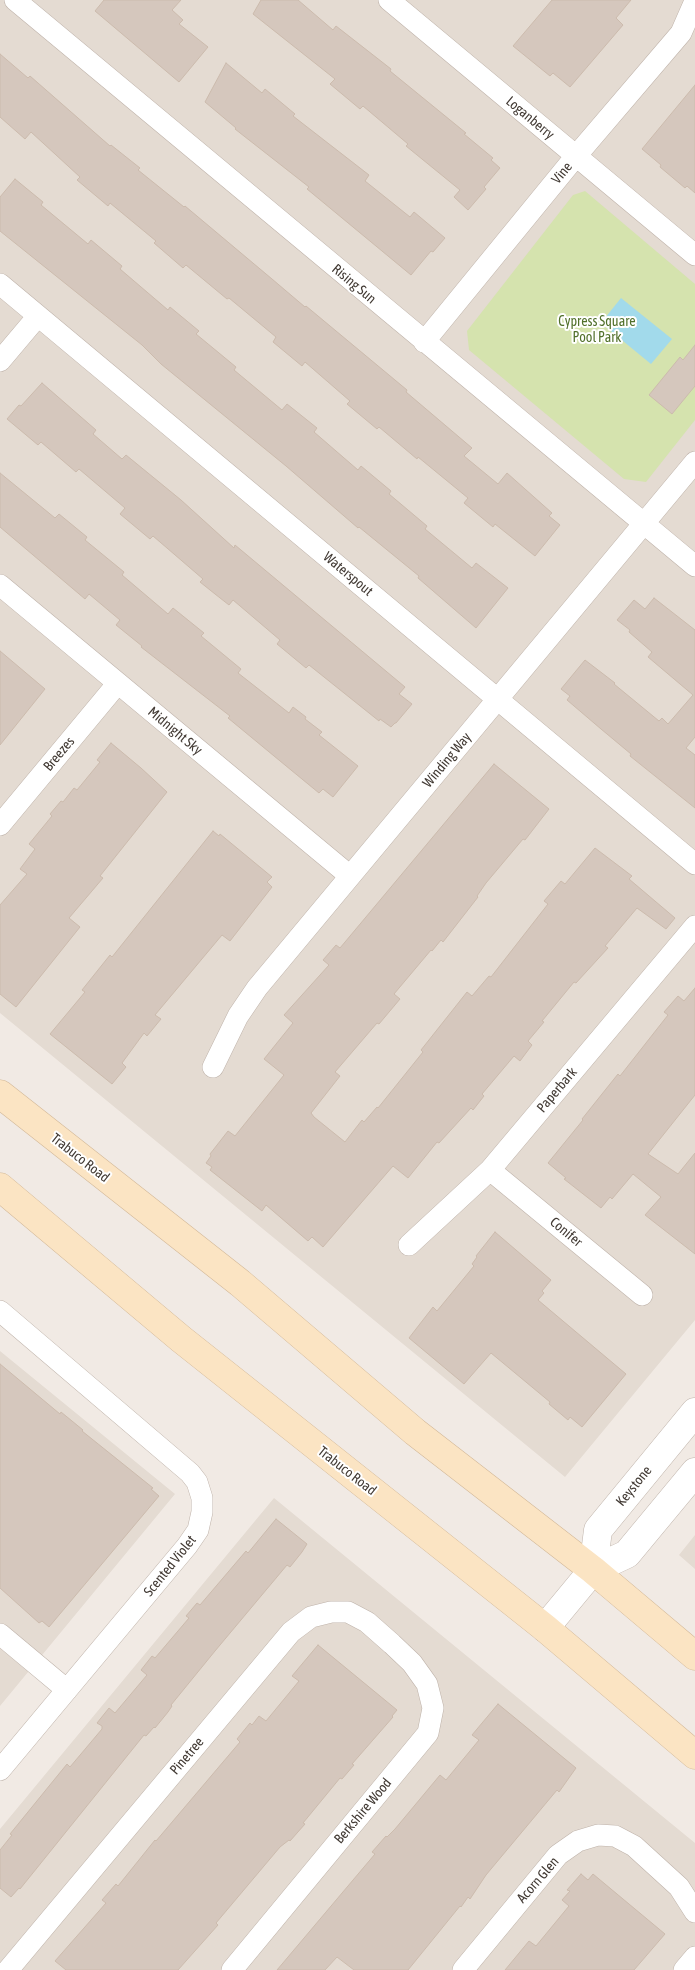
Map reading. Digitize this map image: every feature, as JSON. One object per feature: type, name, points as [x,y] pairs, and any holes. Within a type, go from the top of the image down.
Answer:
[{"type":"main road","name":"Trabuco Road","points":[[0,1094],[240,1283],[415,1432],[593,1570],[695,1656]]},
{"type":"main road","name":"Trabuco Road","points":[[0,1187],[181,1339],[545,1628],[695,1754]]},
{"type":"street","name":"Rising Sun","points":[[15,0],[695,566]]},
{"type":"street","name":"Loganberry","points":[[389,0],[695,255]]},
{"type":"street","name":"Vine","points":[[424,342],[576,156],[681,33],[695,1]]},
{"type":"street","name":"Waterspout","points":[[0,284],[695,864]]},
{"type":"street","points":[[0,361],[38,316]]},
{"type":"street","name":"Winding Way","points":[[213,1067],[238,1016],[257,988],[695,462]]},
{"type":"street","name":"Midnight Sky","points":[[0,585],[350,876]]},
{"type":"street","name":"Breezes","points":[[0,825],[118,684]]},
{"type":"street","name":"Paperbark","points":[[409,1245],[490,1170],[695,926]]},
{"type":"street","name":"Conifer","points":[[490,1170],[642,1295]]},
{"type":"street","name":"Scented Violet","points":[[0,1311],[190,1473],[197,1482],[202,1498],[202,1512],[198,1530],[187,1546],[0,1770]]},
{"type":"street","name":"Keystone","points":[[593,1570],[598,1530],[695,1412]]},
{"type":"street","points":[[545,1628],[593,1570],[627,1554],[695,1472]]},
{"type":"street","name":"Pinetree","points":[[8,1970],[291,1632],[311,1617],[331,1612],[348,1612],[368,1622],[392,1644]]},
{"type":"street","points":[[0,1634],[67,1690]]},
{"type":"street","name":"Berkshire Wood","points":[[232,1970],[428,1733],[433,1708],[427,1684],[412,1663],[392,1644]]},
{"type":"street","name":"Acorn Glen","points":[[462,1970],[558,1855],[578,1841],[598,1835],[614,1836],[634,1846],[679,1887],[695,1912]]},
{"type":"street","points":[[684,1970],[695,1957]]},
{"type":"shaded area","points":[[0,0],[695,0],[695,1320],[565,1477],[0,1013]]},
{"type":"shaded area","points":[[0,1351],[175,1494],[0,1706]]},
{"type":"shaded area","points":[[274,1498],[695,1843],[695,1970],[0,1970],[0,1829]]},
{"type":"shaded area","points":[[695,1535],[695,1569],[679,1555]]},
{"type":"green space","name":"Cypress Square Pool Park","points":[[585,191],[695,284],[695,420],[646,482],[624,479],[469,350],[467,331],[573,195]]},
{"type":"water","points":[[621,298],[672,339],[651,364],[601,323]]},
{"type":"building","points":[[104,0],[181,0],[172,10],[183,20],[179,24],[208,47],[179,82],[95,11]]},
{"type":"building","points":[[261,0],[298,0],[333,30],[336,26],[391,69],[390,71],[466,133],[464,134],[493,158],[491,160],[500,168],[484,187],[486,189],[468,210],[454,197],[460,190],[406,146],[408,144],[363,106],[360,109],[330,84],[335,79],[253,14]]},
{"type":"building","points":[[552,0],[631,0],[616,18],[623,25],[570,87],[553,73],[550,76],[513,46]]},
{"type":"building","points":[[0,54],[28,78],[30,76],[110,146],[140,168],[138,170],[185,206],[407,390],[406,392],[472,448],[464,456],[498,484],[507,473],[552,513],[549,516],[560,525],[535,556],[495,524],[493,527],[464,503],[468,498],[418,457],[417,459],[379,427],[377,429],[347,404],[350,401],[305,362],[302,366],[273,342],[276,337],[229,298],[227,299],[186,265],[183,268],[154,243],[156,241],[110,203],[108,206],[77,180],[80,177],[31,132],[25,139],[0,117]]},
{"type":"building","points":[[226,63],[262,93],[265,89],[295,114],[293,116],[369,175],[365,181],[410,217],[414,212],[445,238],[433,252],[431,251],[411,275],[307,189],[309,187],[235,129],[205,102]]},
{"type":"building","points":[[695,85],[695,193],[687,186],[685,188],[642,149]]},
{"type":"building","points":[[15,179],[43,202],[41,205],[88,244],[91,240],[122,266],[120,269],[168,310],[170,307],[199,331],[196,334],[236,367],[234,370],[282,410],[287,404],[317,428],[314,432],[358,470],[361,466],[391,491],[389,494],[427,526],[425,529],[472,568],[476,563],[508,588],[476,628],[418,578],[419,576],[358,528],[286,466],[161,364],[142,345],[0,231],[0,197]]},
{"type":"building","points":[[695,345],[695,386],[672,414],[649,395],[680,357],[683,360]]},
{"type":"building","points":[[42,383],[96,430],[93,434],[122,459],[126,455],[181,500],[234,548],[235,545],[405,687],[399,694],[412,704],[396,723],[391,727],[380,719],[379,721],[309,665],[306,668],[277,644],[280,640],[233,600],[229,605],[200,582],[203,579],[153,536],[150,539],[120,514],[125,508],[79,469],[76,472],[41,442],[38,445],[7,419]]},
{"type":"building","points":[[0,473],[55,518],[59,514],[87,537],[85,540],[124,572],[122,575],[168,614],[173,608],[204,633],[201,636],[241,669],[238,673],[289,713],[293,707],[306,717],[305,719],[322,732],[319,735],[358,766],[333,797],[323,789],[319,793],[228,718],[230,716],[141,647],[116,625],[120,620],[89,594],[85,599],[0,527]]},
{"type":"building","points":[[654,598],[695,630],[695,737],[686,748],[695,755],[695,808],[630,756],[631,754],[567,700],[570,696],[561,689],[585,660],[659,721],[662,718],[668,724],[693,695],[648,657],[652,652],[617,620],[634,600],[645,609]]},
{"type":"building","points":[[0,651],[45,689],[0,745]]},
{"type":"building","points":[[111,743],[167,792],[100,876],[103,878],[69,918],[80,927],[16,1007],[0,994],[0,905],[27,874],[20,869],[35,849],[29,844],[52,816],[50,814],[61,801],[63,802],[74,788],[77,790],[100,762],[97,760]]},
{"type":"building","points":[[494,764],[549,809],[525,840],[523,839],[486,883],[478,897],[443,942],[441,940],[431,950],[394,994],[400,999],[335,1072],[340,1076],[311,1113],[314,1117],[345,1142],[362,1120],[364,1122],[378,1108],[423,1052],[421,1050],[467,992],[472,996],[489,976],[491,977],[548,904],[544,901],[561,881],[565,884],[595,848],[632,876],[629,879],[675,918],[666,929],[637,908],[605,946],[608,948],[576,983],[574,982],[542,1021],[544,1022],[528,1041],[532,1045],[520,1061],[514,1056],[482,1094],[484,1096],[473,1110],[471,1108],[439,1143],[437,1142],[408,1178],[393,1166],[323,1247],[312,1237],[308,1241],[266,1205],[262,1211],[210,1170],[212,1167],[206,1163],[211,1156],[210,1154],[228,1131],[235,1136],[284,1075],[264,1059],[293,1023],[284,1015],[329,965],[323,960],[336,945],[340,948]]},
{"type":"building","points":[[213,831],[219,836],[220,834],[272,877],[267,882],[272,887],[230,941],[222,935],[155,1015],[161,1019],[147,1036],[144,1033],[122,1063],[126,1067],[112,1084],[50,1034],[85,992],[82,990],[110,955],[112,957]]},
{"type":"building","points":[[695,988],[695,1095],[648,1154],[678,1174],[695,1153],[695,1254],[645,1215],[661,1197],[633,1174],[612,1199],[610,1197],[601,1208],[564,1179],[566,1178],[548,1163],[618,1074],[620,1076],[668,1015],[664,1012],[678,996],[684,1001]]},
{"type":"building","points":[[495,1232],[551,1280],[542,1291],[544,1293],[538,1300],[626,1374],[582,1427],[570,1417],[568,1420],[549,1404],[550,1402],[491,1353],[464,1384],[409,1338],[433,1307],[437,1311],[474,1266],[472,1264],[476,1256]]},
{"type":"building","points":[[0,1364],[153,1488],[151,1489],[159,1496],[49,1627],[42,1621],[39,1623],[0,1588]]},
{"type":"building","points":[[276,1519],[307,1544],[302,1552],[290,1567],[287,1565],[171,1705],[168,1712],[155,1728],[146,1736],[144,1735],[20,1889],[11,1897],[0,1888],[0,1850],[12,1835],[10,1834],[67,1764],[70,1767],[102,1729],[102,1726],[97,1723],[109,1708],[115,1713],[147,1675],[141,1670],[152,1656],[155,1658],[189,1618],[186,1616],[197,1603],[200,1605],[246,1551],[248,1553]]},
{"type":"building","points":[[318,1645],[397,1710],[393,1717],[303,1823],[305,1824],[290,1841],[280,1847],[216,1923],[218,1925],[178,1970],[66,1970],[55,1961],[106,1903],[102,1900],[116,1884],[118,1886],[155,1840],[240,1742],[237,1739],[250,1723],[252,1725],[259,1716],[266,1721],[299,1681],[292,1676]]},
{"type":"building","points":[[498,1704],[576,1768],[559,1792],[557,1790],[486,1875],[470,1899],[468,1897],[460,1906],[408,1970],[354,1970],[337,1957],[325,1970],[277,1970],[375,1854],[372,1852],[395,1829],[440,1775],[446,1780],[479,1740],[472,1735]]},
{"type":"building","points":[[581,1874],[588,1880],[593,1874],[665,1934],[634,1970],[505,1970],[529,1941],[536,1946],[569,1906],[562,1900],[570,1891],[567,1890]]}]
